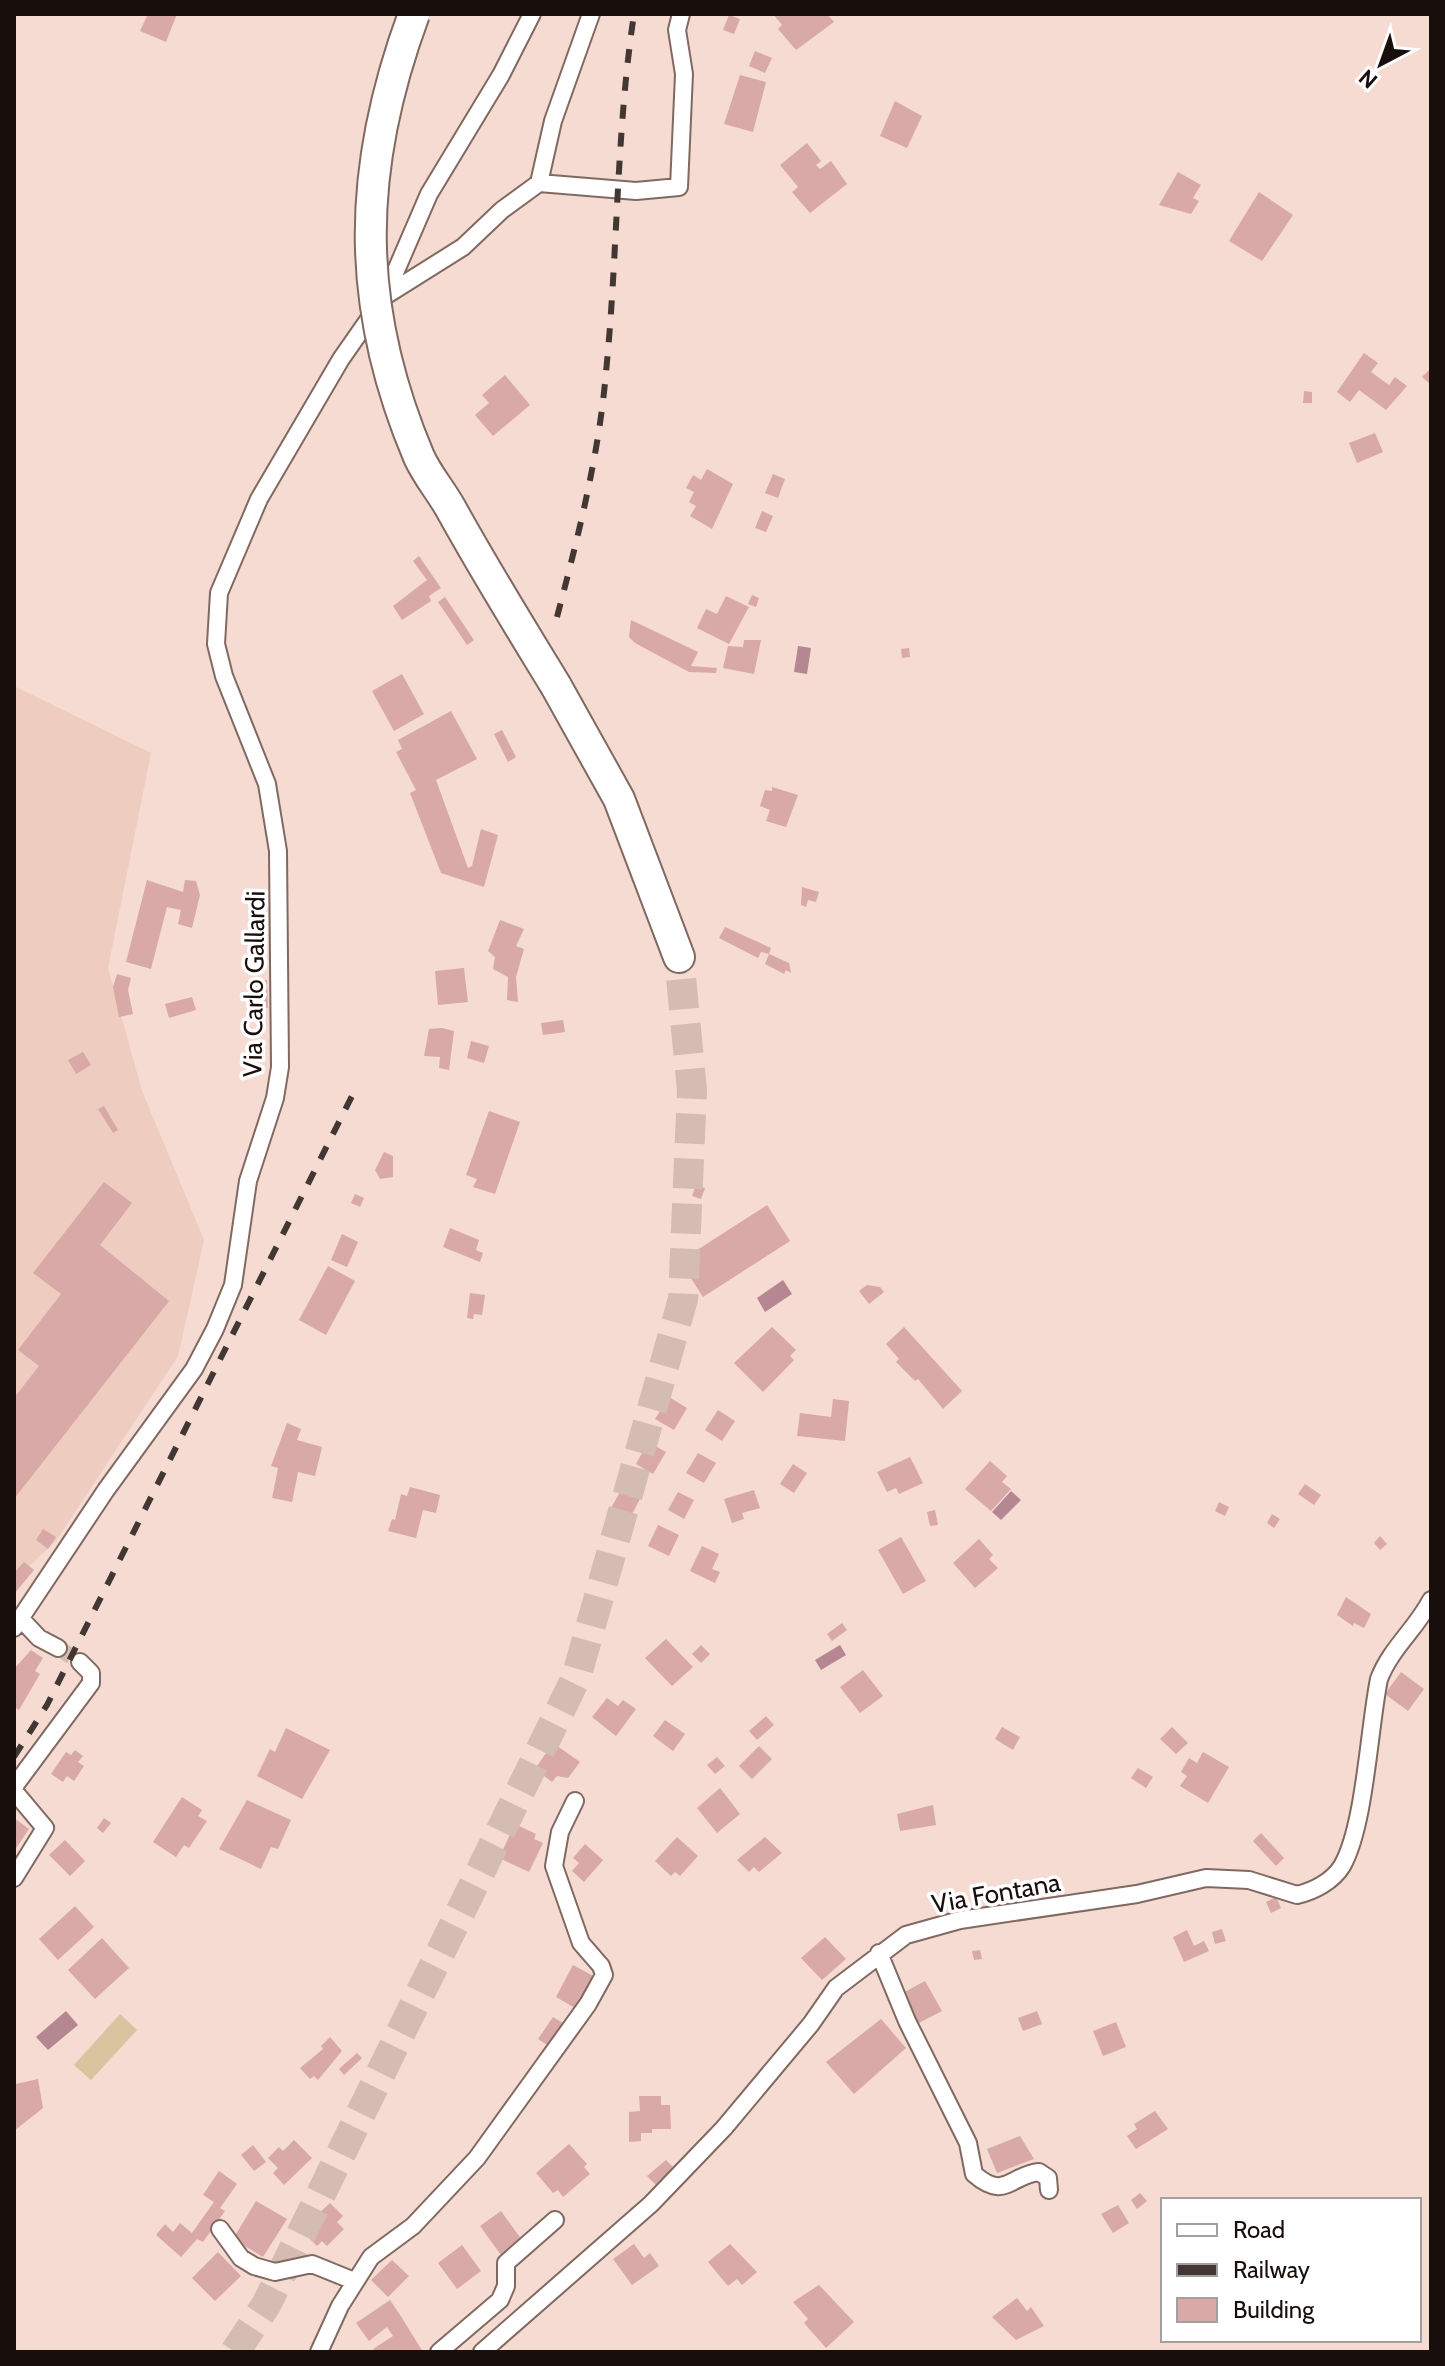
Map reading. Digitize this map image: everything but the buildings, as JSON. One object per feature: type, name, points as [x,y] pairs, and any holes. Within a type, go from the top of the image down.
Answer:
[{"type":"highway","points":[[414,14],[383,105],[371,189],[372,284],[396,396],[421,460],[556,686],[619,799],[679,957]]},
{"type":"street","points":[[385,296],[429,194],[501,75],[532,14]]},
{"type":"street","points":[[385,296],[463,247],[502,210],[539,183],[553,121],[591,14]]},
{"type":"street","points":[[539,183],[624,191],[679,187],[684,74],[677,30],[681,14]]},
{"type":"street","name":"Via Carlo Gallardi","points":[[18,1624],[106,1490],[194,1369],[233,1285],[248,1181],[275,1098],[280,1067],[282,960],[278,851],[269,795],[224,676],[216,644],[215,617],[219,593],[259,499],[341,359],[385,296]]},
{"type":"street","name":"Via Fontana","points":[[482,2352],[651,2204],[724,2128],[811,2024],[836,1988],[906,1935],[960,1920],[1137,1894],[1206,1878],[1249,1880],[1297,1895],[1327,1882],[1341,1867],[1355,1834],[1379,1679],[1388,1656],[1420,1622],[1431,1600]]},
{"type":"street","points":[[18,1624],[58,1648]]},
{"type":"street","points":[[14,1878],[45,1828],[14,1791],[16,1784],[91,1683],[91,1673],[80,1662]]},
{"type":"street","points":[[319,2352],[354,2281],[371,2257],[413,2226],[477,2158],[588,2004],[604,1975],[581,1943],[554,1866],[560,1832],[575,1801]]},
{"type":"street","points":[[879,1953],[907,2021],[968,2143],[974,2174],[991,2186],[1001,2187],[1039,2172],[1048,2178],[1049,2190]]},
{"type":"street","points":[[439,2352],[500,2300],[506,2286],[506,2263],[555,2220]]},
{"type":"street","points":[[220,2229],[241,2258],[254,2266],[275,2272],[312,2264],[354,2281]]},
{"type":"shaded area","points":[[798,646],[811,648],[807,674],[794,672]]},
{"type":"shaded area","points":[[14,686],[151,753],[108,968],[142,1091],[204,1240],[178,1356],[55,1542],[14,1580]]},
{"type":"shaded area","points":[[783,1280],[792,1294],[765,1312],[757,1298]]},
{"type":"shaded area","points":[[1011,1491],[1021,1500],[1001,1520],[992,1512]]},
{"type":"shaded area","points":[[840,1645],[846,1655],[821,1670],[815,1660]]},
{"type":"shaded area","points":[[66,2011],[78,2025],[48,2050],[36,2037]]},
{"type":"shaded area","points":[[120,2014],[137,2030],[91,2080],[74,2065]]},
{"type":"tunnel","points":[[235,2352],[266,2305],[576,1678],[683,1299],[692,1090],[679,957]]},
{"type":"tunnel","points":[[58,1648],[80,1662]]},
{"type":"railway","points":[[557,617],[587,496],[603,403],[624,103],[634,14]]},
{"type":"railway","points":[[14,1757],[47,1705],[354,1092]]}]
